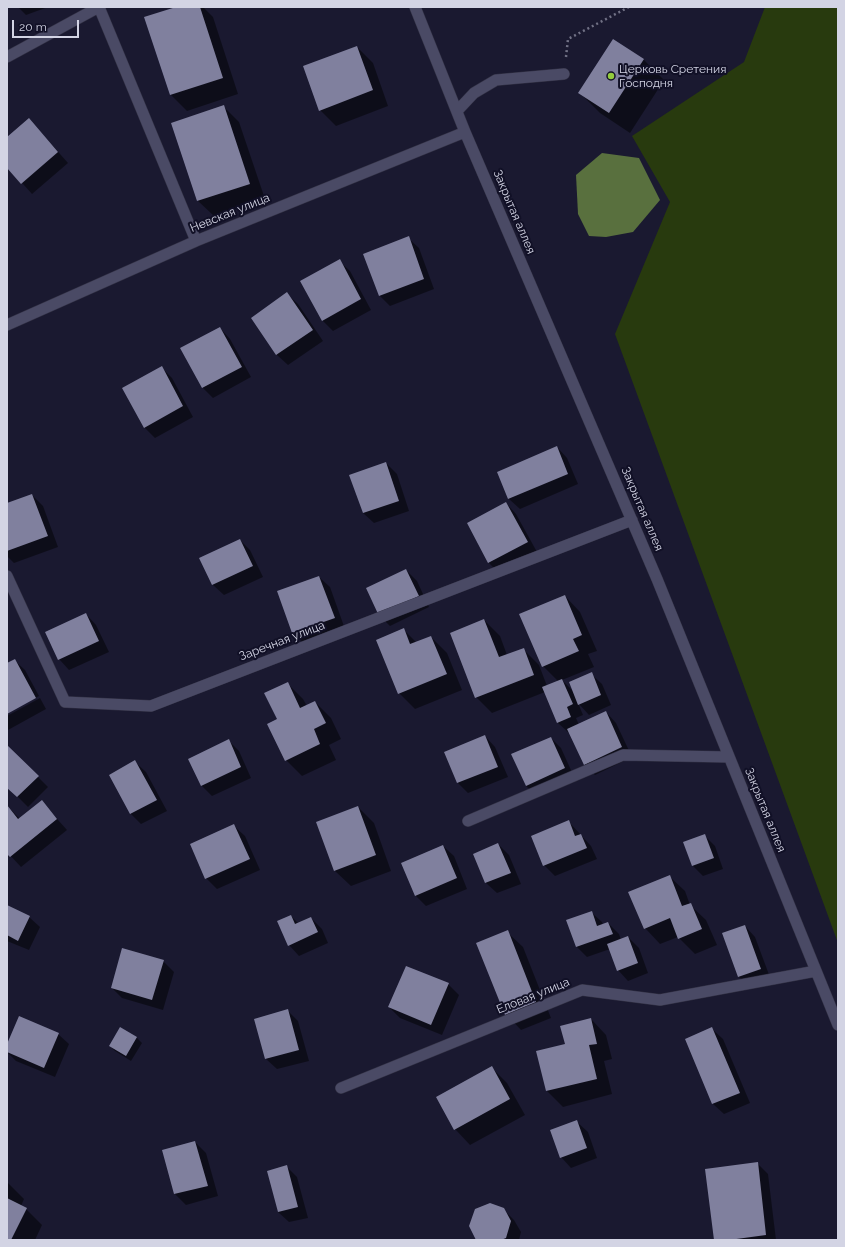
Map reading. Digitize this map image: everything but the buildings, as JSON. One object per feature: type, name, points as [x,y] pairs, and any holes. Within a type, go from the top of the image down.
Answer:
[{"type":"lane","points":[[7,57],[99,7],[196,241]]},
{"type":"lane","name":"Закрытая аллея","points":[[416,7],[458,110],[465,132],[632,520],[838,1025]]},
{"type":"lane","points":[[458,110],[474,92],[496,80],[564,74]]},
{"type":"lane","name":"Невская улица","points":[[7,324],[196,241],[465,132]]},
{"type":"lane","name":"Заречная улица","points":[[7,576],[65,702],[151,706],[632,520]]},
{"type":"lane","points":[[468,820],[623,754],[729,757]]},
{"type":"lane","name":"Еловая улица","points":[[341,1088],[582,990],[660,1000],[816,971]]},
{"type":"path","points":[[564,74],[568,40],[629,7]]},
{"type":"shaded area","points":[[765,7],[838,7],[838,943],[615,334],[670,202],[632,136],[744,62]]},
{"type":"shaded area","points":[[602,153],[639,158],[660,200],[633,232],[606,237],[589,236],[578,214],[576,175]]},
{"type":"place","name":"Церковь Сретения Господня","points":[[611,76]]}]
